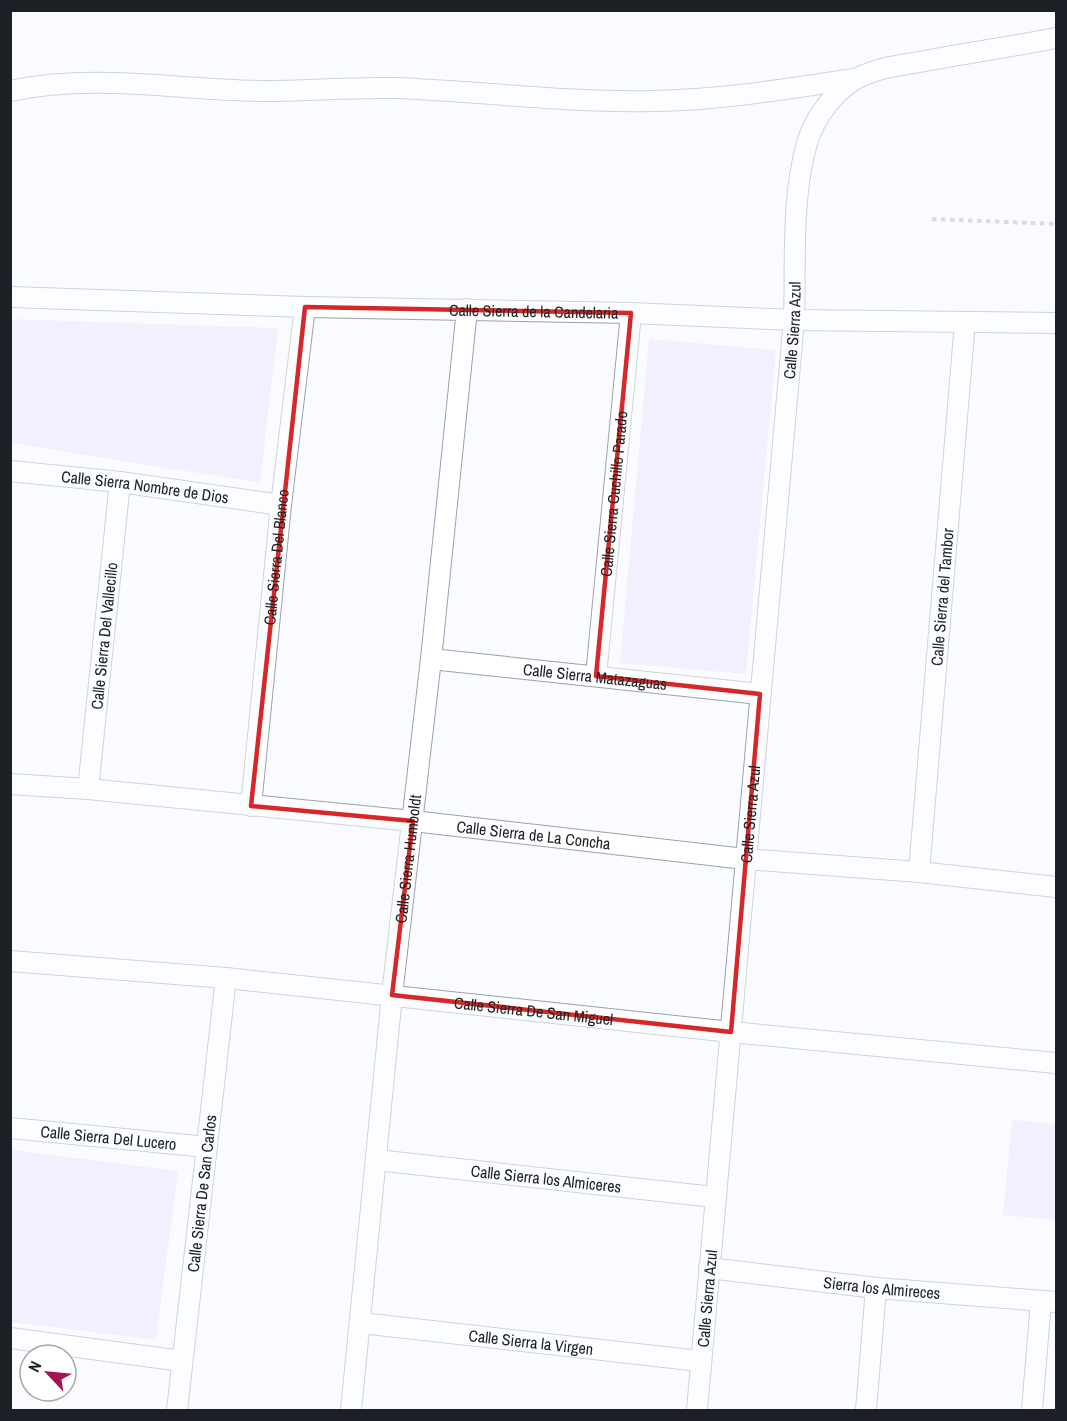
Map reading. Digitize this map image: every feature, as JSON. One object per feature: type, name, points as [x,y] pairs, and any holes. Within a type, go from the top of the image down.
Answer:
[{"type":"street","points":[[10,91],[73,84],[136,82],[196,89],[263,91],[393,88],[580,101],[654,101],[729,96],[855,79],[881,70],[918,62],[1056,38]]},
{"type":"street","name":"Calle Sierra Azul","points":[[697,1410],[714,1197],[731,1032],[794,320],[797,216],[802,172],[808,141],[819,119],[833,98],[855,79]]},
{"type":"street","name":"Calle Sierra de la Candelaria","points":[[10,297],[305,307],[632,313],[794,320],[1056,323]]},
{"type":"street","name":"Calle Sierra Del Blanco","points":[[251,806],[281,505],[305,307]]},
{"type":"street","name":"Calle Sierra Humboldt","points":[[351,1410],[392,994],[431,659],[467,309]]},
{"type":"street","name":"Calle Sierra Cuchillo Parado","points":[[596,676],[632,313]]},
{"type":"street","name":"Calle Sierra del Tambor","points":[[919,872],[965,322]]},
{"type":"street","name":"Calle Sierra Nombre de Dios","points":[[10,471],[120,482],[281,505]]},
{"type":"street","name":"Calle Sierra Del Vallecillo","points":[[88,789],[120,482]]},
{"type":"street","name":"Calle Sierra Matazaguas","points":[[431,659],[760,694]]},
{"type":"street","name":"Calle Sierra de La Concha","points":[[10,784],[88,789],[413,821],[745,859],[919,872],[1056,887]]},
{"type":"street","name":"Calle Sierra De San Miguel","points":[[10,961],[392,994],[731,1032],[1056,1063]]},
{"type":"street","name":"Calle Sierra De San Carlos","points":[[177,1410],[226,978]]},
{"type":"street","name":"Calle Sierra Del Lucero","points":[[10,1128],[207,1147]]},
{"type":"street","name":"Calle Sierra los Almiceres","points":[[376,1160],[714,1197]]},
{"type":"street","name":"Sierra los Almireces","points":[[709,1268],[876,1288],[1049,1302]]},
{"type":"street","points":[[866,1410],[876,1288]]},
{"type":"street","points":[[1032,1410],[1049,1302]]},
{"type":"street","name":"Calle Sierra la Virgen","points":[[361,1323],[700,1361]]},
{"type":"street","points":[[10,1338],[182,1361]]},
{"type":"path","points":[[932,219],[1056,224]]},
{"type":"highlighted area","points":[[305,307],[631,313],[596,676],[760,694],[731,1032],[392,995],[413,821],[251,806]]},
{"type":"shaded area","points":[[10,319],[278,328],[260,483],[11,443]]},
{"type":"shaded area","points":[[649,339],[776,350],[746,674],[620,663]]},
{"type":"shaded area","points":[[1012,1120],[1056,1124],[1056,1220],[1003,1215]]},
{"type":"shaded area","points":[[11,1150],[178,1171],[156,1340],[11,1322]]}]
